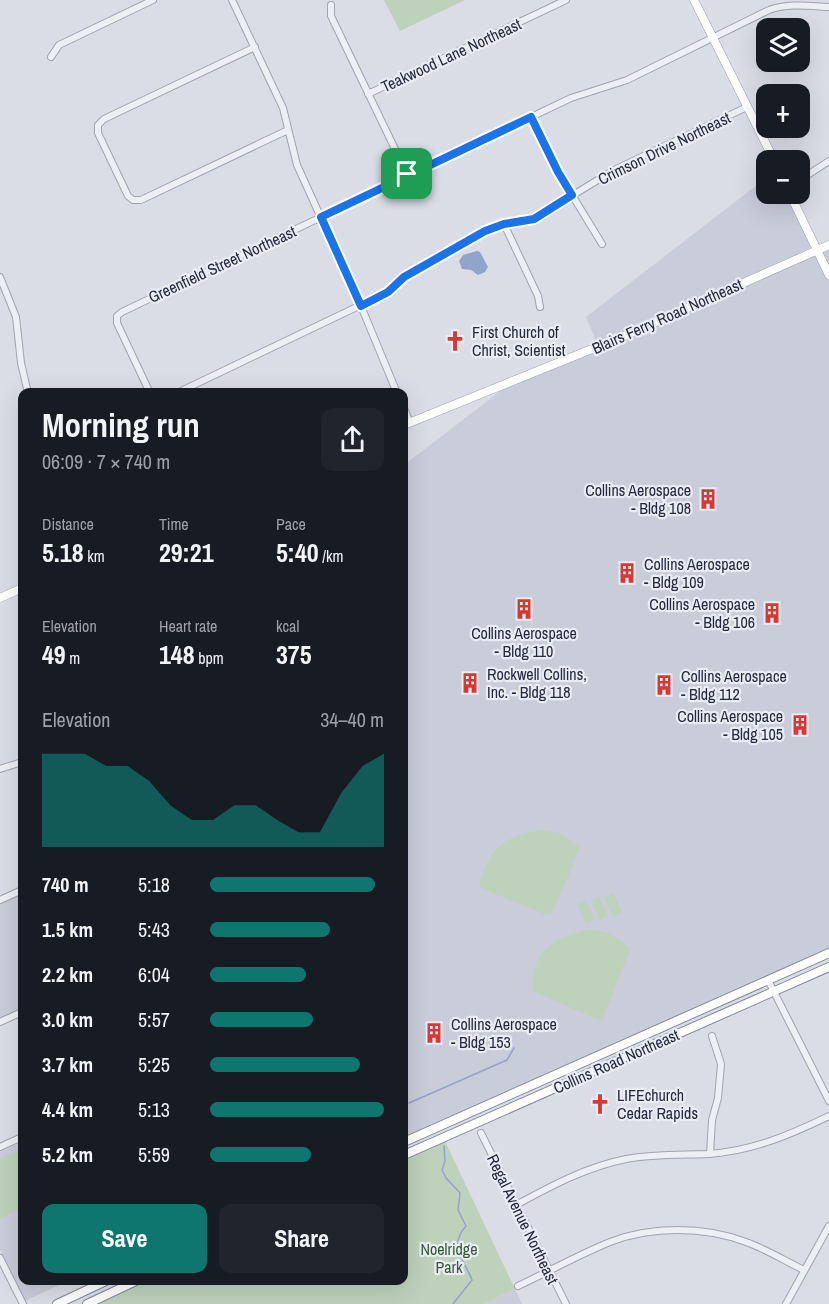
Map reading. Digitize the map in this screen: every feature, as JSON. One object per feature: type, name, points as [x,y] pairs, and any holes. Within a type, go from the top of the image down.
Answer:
[{"type":"highway","name":"Collins Road Northeast","points":[[408,1140],[829,953]]},
{"type":"highway","name":"Collins Road Northeast","points":[[408,1153],[829,967]]},
{"type":"highway","points":[[57,1304],[97,1285]]},
{"type":"highway","points":[[87,1304],[127,1285]]},
{"type":"main road","points":[[694,0],[769,150]]},
{"type":"main road","points":[[795,204],[829,275]]},
{"type":"main road","name":"Blairs Ferry Road Northeast","points":[[408,424],[624,336],[829,244]]},
{"type":"main road","points":[[0,598],[18,590]]},
{"type":"street","points":[[51,57],[59,45],[153,0]]},
{"type":"street","points":[[232,0],[283,108],[297,165],[361,306],[395,388]]},
{"type":"street","name":"Teakwood Lane Northeast","points":[[368,94],[566,0]]},
{"type":"street","name":"Greenfield Street Northeast","points":[[148,388],[117,323],[117,316],[122,312],[407,174],[571,98],[627,80],[780,6],[815,3],[829,7]]},
{"type":"street","points":[[331,5],[331,16],[407,174]]},
{"type":"street","points":[[255,47],[104,119],[98,125],[98,133],[128,196],[134,200],[141,200],[288,130]]},
{"type":"street","name":"Crimson Drive Northeast","points":[[188,388],[388,292],[404,277],[485,231],[504,224],[534,219],[614,170],[747,107]]},
{"type":"street","points":[[531,117],[558,172],[602,244]]},
{"type":"street","points":[[810,173],[829,161]]},
{"type":"street","points":[[504,224],[538,296],[540,307]]},
{"type":"street","points":[[0,277],[16,316],[21,363],[27,388]]},
{"type":"street","points":[[0,769],[18,763]]},
{"type":"street","points":[[0,900],[18,892]]},
{"type":"street","points":[[768,980],[829,1101]]},
{"type":"street","points":[[0,1022],[18,1014]]},
{"type":"street","points":[[710,1154],[712,1120],[721,1073],[721,1064],[712,1036]]},
{"type":"street","points":[[516,1204],[577,1174],[609,1163],[653,1155],[710,1154],[770,1143],[829,1116]]},
{"type":"street","name":"Regal Avenue Northeast","points":[[481,1133],[566,1304]]},
{"type":"street","points":[[0,1147],[18,1139]]},
{"type":"street","points":[[786,1304],[829,1226]]},
{"type":"street","points":[[518,1286],[610,1242],[644,1233],[682,1230],[704,1232],[746,1242],[804,1270]]},
{"type":"street","points":[[0,1258],[22,1304]]},
{"type":"shaded area","points":[[756,186],[756,204],[795,204],[817,250],[829,245],[829,953],[408,1140],[408,462],[511,383],[598,346],[586,317]]},
{"type":"shaded area","points":[[18,892],[18,1014],[0,1022],[0,900]]},
{"type":"shaded area","points":[[18,1144],[18,1285],[59,1285],[25,1301],[0,1250],[0,1152]]},
{"type":"shaded area","points":[[515,1289],[522,1304],[483,1304]]},
{"type":"green space","points":[[384,0],[465,0],[400,31]]},
{"type":"green space","points":[[539,830],[559,833],[580,848],[552,913],[547,915],[479,887],[487,863],[498,847],[515,837]]},
{"type":"green space","points":[[613,893],[622,912],[613,917],[604,898]]},
{"type":"green space","points":[[599,897],[608,916],[600,920],[591,901]]},
{"type":"green space","points":[[586,901],[595,920],[586,924],[577,905]]},
{"type":"green space","points":[[586,930],[610,935],[630,949],[603,1018],[598,1020],[533,991],[535,967],[539,958],[553,943]]},
{"type":"green space","name":"Noelridge Park","points":[[443,1137],[515,1289],[483,1304],[87,1304],[127,1285],[408,1285],[408,1153]]},
{"type":"green space","points":[[18,1151],[18,1210],[0,1219],[0,1158]]},
{"type":"water","points":[[480,252],[488,267],[485,272],[478,275],[471,270],[462,269],[459,261],[463,255]]},
{"type":"waterway","points":[[409,1103],[507,1060],[514,1048]]},
{"type":"waterway","points":[[444,1146],[445,1161],[442,1170],[460,1193],[458,1210],[466,1226],[458,1240],[459,1253],[472,1280],[453,1304]]},
{"type":"place","name":"First Church of Christ, Scientist","points":[[455,341]]},
{"type":"place","name":"Collins Aerospace - Bldg 108","points":[[708,499]]},
{"type":"place","name":"Collins Aerospace - Bldg 109","points":[[627,573]]},
{"type":"place","name":"Collins Aerospace - Bldg 110","points":[[524,609]]},
{"type":"place","name":"Collins Aerospace - Bldg 106","points":[[772,613]]},
{"type":"place","name":"Rockwell Collins, Inc. - Bldg 118","points":[[470,683]]},
{"type":"place","name":"Collins Aerospace - Bldg 112","points":[[664,685]]},
{"type":"place","name":"Collins Aerospace - Bldg 105","points":[[800,725]]},
{"type":"place","name":"Collins Aerospace - Bldg 153","points":[[434,1033]]},
{"type":"place","name":"LIFEchurch Cedar Rapids","points":[[600,1104]]},
{"type":"route","points":[[531,117],[572,195],[534,219],[504,224],[485,231],[404,277],[388,292],[361,306],[321,217],[407,174],[531,117]]}]
